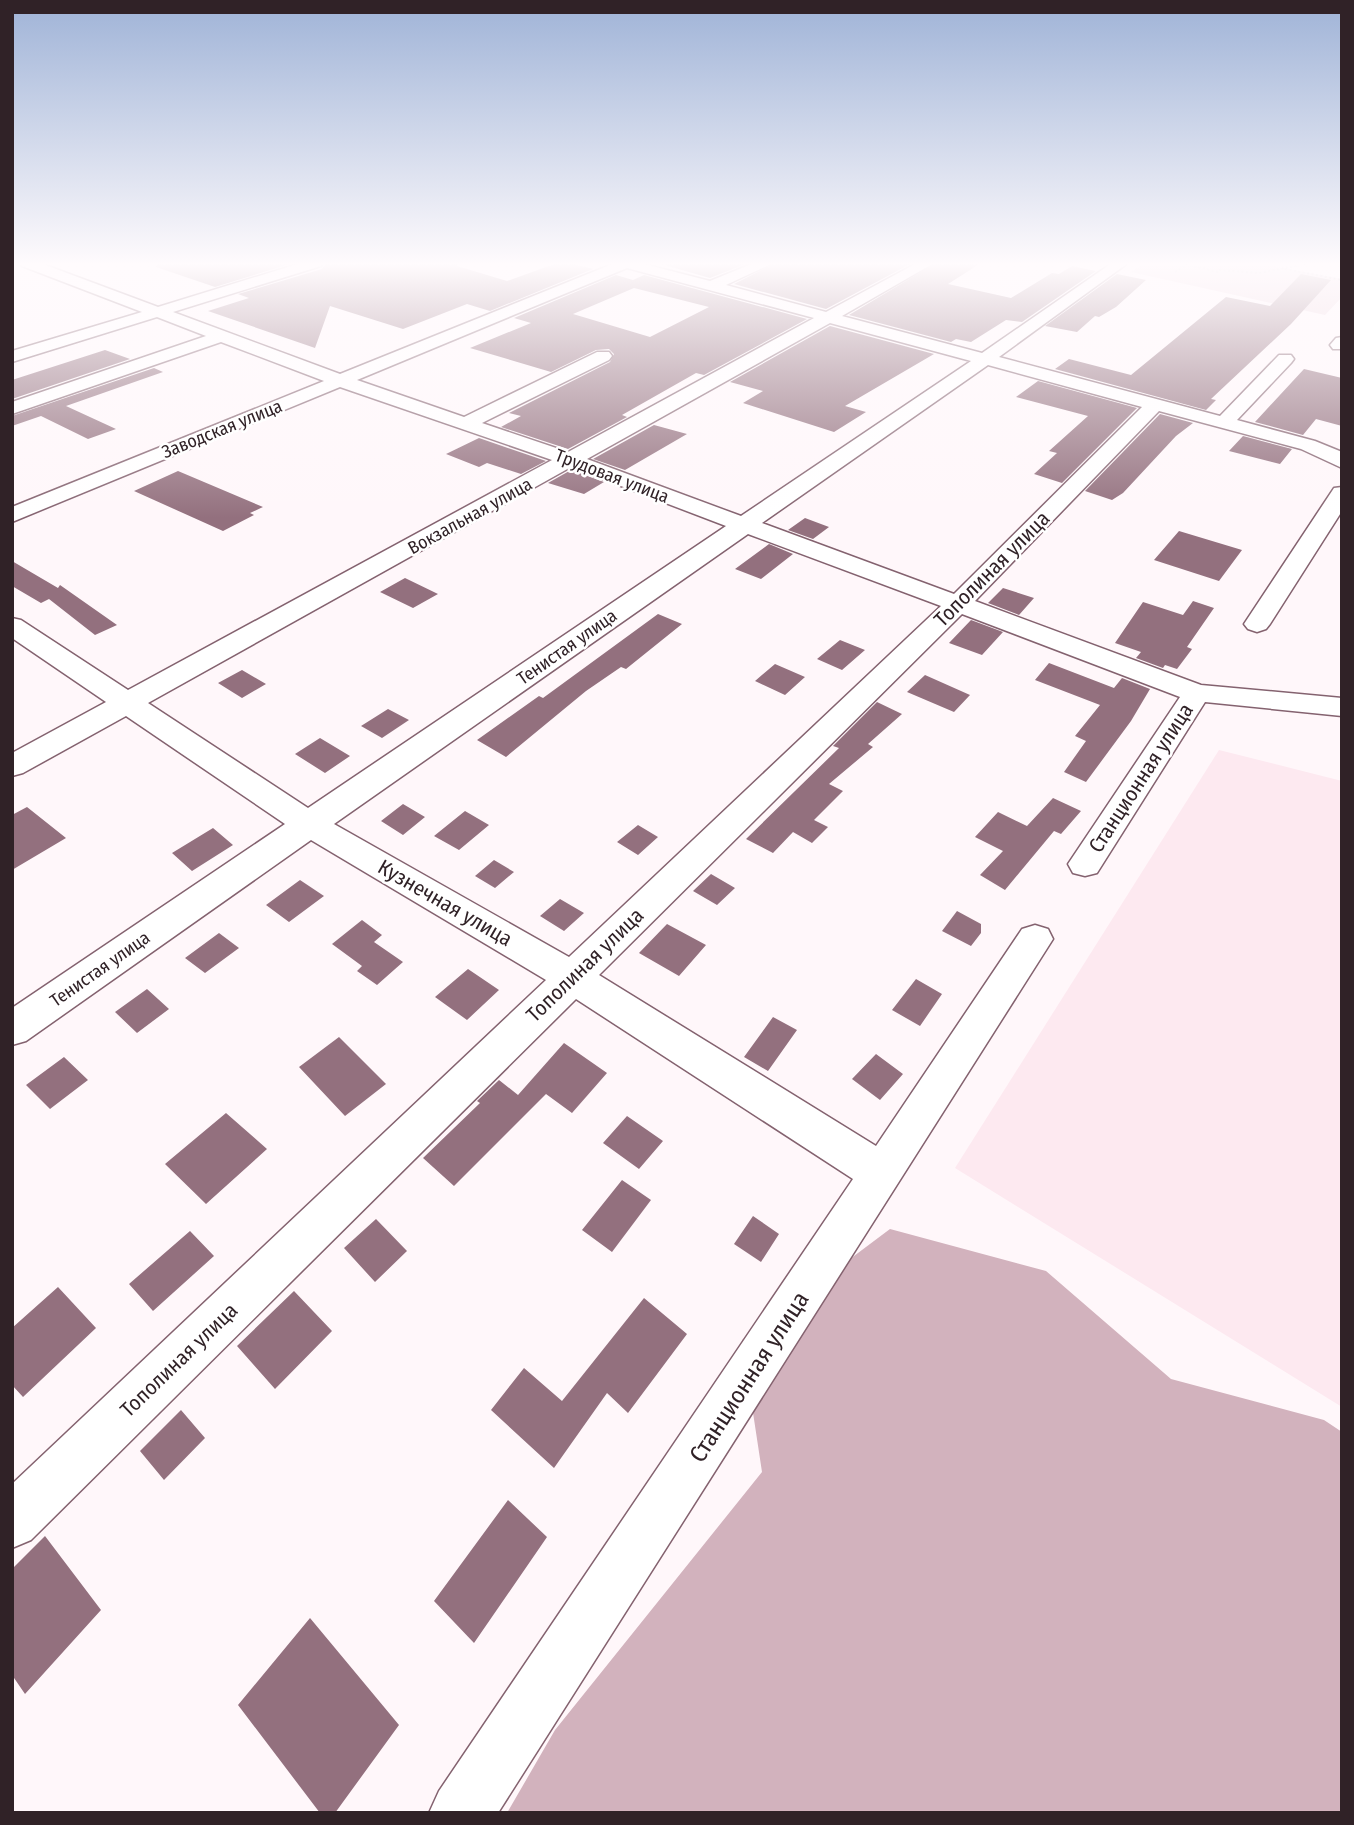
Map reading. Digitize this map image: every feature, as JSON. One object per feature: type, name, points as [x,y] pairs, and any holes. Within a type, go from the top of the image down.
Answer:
[{"type":"street","points":[[12,358],[43,348]]},
{"type":"street","points":[[12,408],[187,348]]},
{"type":"street","name":"Трудовая улица","points":[[255,348],[571,460],[743,526],[1197,692],[1342,707]]},
{"type":"street","name":"Заводская улица","points":[[12,515],[418,348]]},
{"type":"street","name":"Вокзальная улица","points":[[12,766],[774,348]]},
{"type":"street","points":[[945,348],[1308,445],[1332,454],[1342,462]]},
{"type":"street","name":"Тенистая улица","points":[[12,1029],[1000,348]]},
{"type":"street","points":[[465,424],[603,356]]},
{"type":"street","points":[[1224,423],[1284,359]]},
{"type":"street","name":"Тополиная улица","points":[[12,1521],[957,604],[1155,404]]},
{"type":"street","points":[[1257,624],[1341,496]]},
{"type":"street","name":"Кузнечная улица","points":[[12,626],[310,825],[572,977],[881,1173]]},
{"type":"street","name":"Станционная улица","points":[[1085,864],[1197,692]]},
{"type":"street","name":"Станционная улица","points":[[461,1813],[1035,939]]},
{"type":"shaded area","points":[[1219,750],[1342,781],[1342,1407],[955,1168]]},
{"type":"shaded area","points":[[890,1229],[1046,1271],[1171,1379],[1324,1420],[1342,1432],[1342,1813],[507,1813],[555,1730],[762,1472],[742,1340]]},
{"type":"building","points":[[471,348],[753,348],[704,375],[696,373],[622,415],[627,417],[568,449],[501,427],[521,416],[509,413],[610,362],[614,354],[609,349],[596,350],[551,372]]},
{"type":"building","points":[[790,348],[912,348],[934,354],[845,406],[866,412],[834,432],[743,403],[763,391],[730,382]]},
{"type":"building","points":[[1164,348],[1265,348],[1211,399],[1216,400],[1206,410],[1055,369],[1069,359],[1131,375]]},
{"type":"building","points":[[105,350],[130,359],[12,399],[12,380]]},
{"type":"building","points":[[154,368],[163,372],[66,406],[116,429],[88,439],[41,416],[12,426],[12,416]]},
{"type":"building","points":[[1304,369],[1342,378],[1342,426],[1316,419],[1303,435],[1255,422]]},
{"type":"building","points":[[1038,381],[1137,408],[1062,483],[1034,474],[1057,453],[1049,451],[1088,416],[1016,397]]},
{"type":"building","points":[[1160,414],[1193,423],[1176,436],[1123,493],[1112,500],[1085,491]]},
{"type":"building","points":[[654,425],[687,434],[625,470],[593,459]]},
{"type":"building","points":[[1243,436],[1292,449],[1280,464],[1229,451]]},
{"type":"building","points":[[479,438],[546,461],[521,474],[487,463],[479,467],[446,454]]},
{"type":"building","points":[[571,470],[604,482],[584,494],[548,483]]},
{"type":"building","points":[[178,471],[263,507],[250,513],[254,515],[223,531],[134,491]]},
{"type":"building","points":[[805,518],[829,527],[813,539],[788,530]]},
{"type":"building","points":[[1179,531],[1242,550],[1219,581],[1154,560]]},
{"type":"building","points":[[769,544],[793,554],[761,579],[735,569]]},
{"type":"building","points":[[12,561],[58,588],[60,585],[117,625],[95,635],[49,599],[41,603],[12,586]]},
{"type":"building","points":[[405,578],[438,594],[413,608],[380,592]]},
{"type":"building","points":[[1003,588],[1034,598],[1019,615],[988,603]]},
{"type":"building","points":[[1193,601],[1214,608],[1187,647],[1192,649],[1177,669],[1165,665],[1163,668],[1136,658],[1141,652],[1115,643],[1143,602],[1183,615]]},
{"type":"building","points":[[658,614],[682,624],[626,669],[621,667],[586,691],[506,757],[477,740],[539,696],[543,698]]},
{"type":"building","points":[[971,620],[1003,632],[982,655],[949,643]]},
{"type":"building","points":[[840,640],[865,650],[842,670],[817,659]]},
{"type":"building","points":[[1049,663],[1114,688],[1122,678],[1150,689],[1131,721],[1086,782],[1064,772],[1086,741],[1075,736],[1100,705],[1035,680]]},
{"type":"building","points":[[775,664],[805,677],[785,695],[755,681]]},
{"type":"building","points":[[242,670],[266,684],[242,698],[218,683]]},
{"type":"building","points":[[925,675],[970,695],[954,712],[907,692]]},
{"type":"building","points":[[877,702],[902,714],[868,744],[873,747],[829,784],[843,791],[814,820],[828,827],[812,843],[793,832],[773,853],[746,839],[839,748],[833,746]]},
{"type":"building","points":[[388,709],[409,720],[382,738],[361,726]]},
{"type":"building","points":[[320,738],[350,756],[325,773],[295,754]]},
{"type":"building","points":[[1053,798],[1081,811],[1061,834],[1054,831],[1005,890],[980,875],[1003,851],[975,837],[998,812],[1027,826]]},
{"type":"building","points":[[403,804],[425,817],[403,835],[381,821]]},
{"type":"building","points":[[27,807],[66,838],[12,870],[12,815]]},
{"type":"building","points":[[465,811],[489,825],[459,850],[434,836]]},
{"type":"building","points":[[638,825],[658,837],[638,855],[617,842]]},
{"type":"building","points":[[213,828],[233,845],[192,871],[172,853]]},
{"type":"building","points":[[494,860],[514,872],[495,888],[475,876]]},
{"type":"building","points":[[711,874],[735,888],[717,905],[693,891]]},
{"type":"building","points":[[300,880],[324,896],[289,922],[266,905]]},
{"type":"building","points":[[560,899],[584,913],[564,931],[540,916]]},
{"type":"building","points":[[957,911],[981,924],[981,933],[971,946],[942,931]]},
{"type":"building","points":[[362,920],[382,935],[374,942],[403,962],[377,985],[357,971],[362,966],[332,944]]},
{"type":"building","points":[[667,924],[706,945],[679,976],[639,953]]},
{"type":"building","points":[[219,933],[239,948],[205,973],[185,958]]},
{"type":"building","points":[[468,969],[499,990],[467,1020],[435,997]]},
{"type":"building","points":[[916,979],[942,994],[920,1026],[892,1010]]},
{"type":"building","points":[[147,989],[169,1009],[137,1033],[115,1012]]},
{"type":"building","points":[[773,1017],[797,1030],[768,1071],[744,1057]]},
{"type":"building","points":[[339,1037],[386,1084],[345,1116],[299,1067]]},
{"type":"building","points":[[564,1043],[607,1073],[572,1113],[546,1094],[454,1186],[423,1158],[480,1103],[477,1101],[499,1080],[518,1095]]},
{"type":"building","points":[[876,1054],[903,1074],[880,1100],[852,1079]]},
{"type":"building","points":[[64,1057],[88,1080],[50,1109],[26,1085]]},
{"type":"building","points":[[226,1113],[267,1149],[206,1204],[165,1164]]},
{"type":"building","points":[[627,1116],[663,1141],[639,1169],[603,1143]]},
{"type":"building","points":[[622,1180],[651,1200],[612,1252],[582,1230]]},
{"type":"building","points":[[753,1216],[779,1234],[761,1262],[734,1244]]},
{"type":"building","points":[[376,1219],[407,1251],[375,1282],[344,1248]]},
{"type":"building","points":[[190,1231],[214,1256],[153,1311],[129,1284]]},
{"type":"building","points":[[58,1287],[96,1328],[23,1397],[12,1385],[12,1328]]},
{"type":"building","points":[[294,1291],[332,1331],[275,1389],[237,1346]]},
{"type":"building","points":[[644,1298],[687,1334],[628,1413],[607,1393],[554,1468],[491,1410],[524,1368],[562,1401]]},
{"type":"building","points":[[181,1410],[205,1438],[164,1480],[140,1451]]},
{"type":"building","points":[[508,1500],[547,1537],[474,1643],[434,1601]]},
{"type":"building","points":[[45,1536],[101,1610],[25,1694],[12,1675],[12,1569]]},
{"type":"building","points":[[310,1618],[399,1725],[335,1813],[320,1813],[238,1705]]}]
